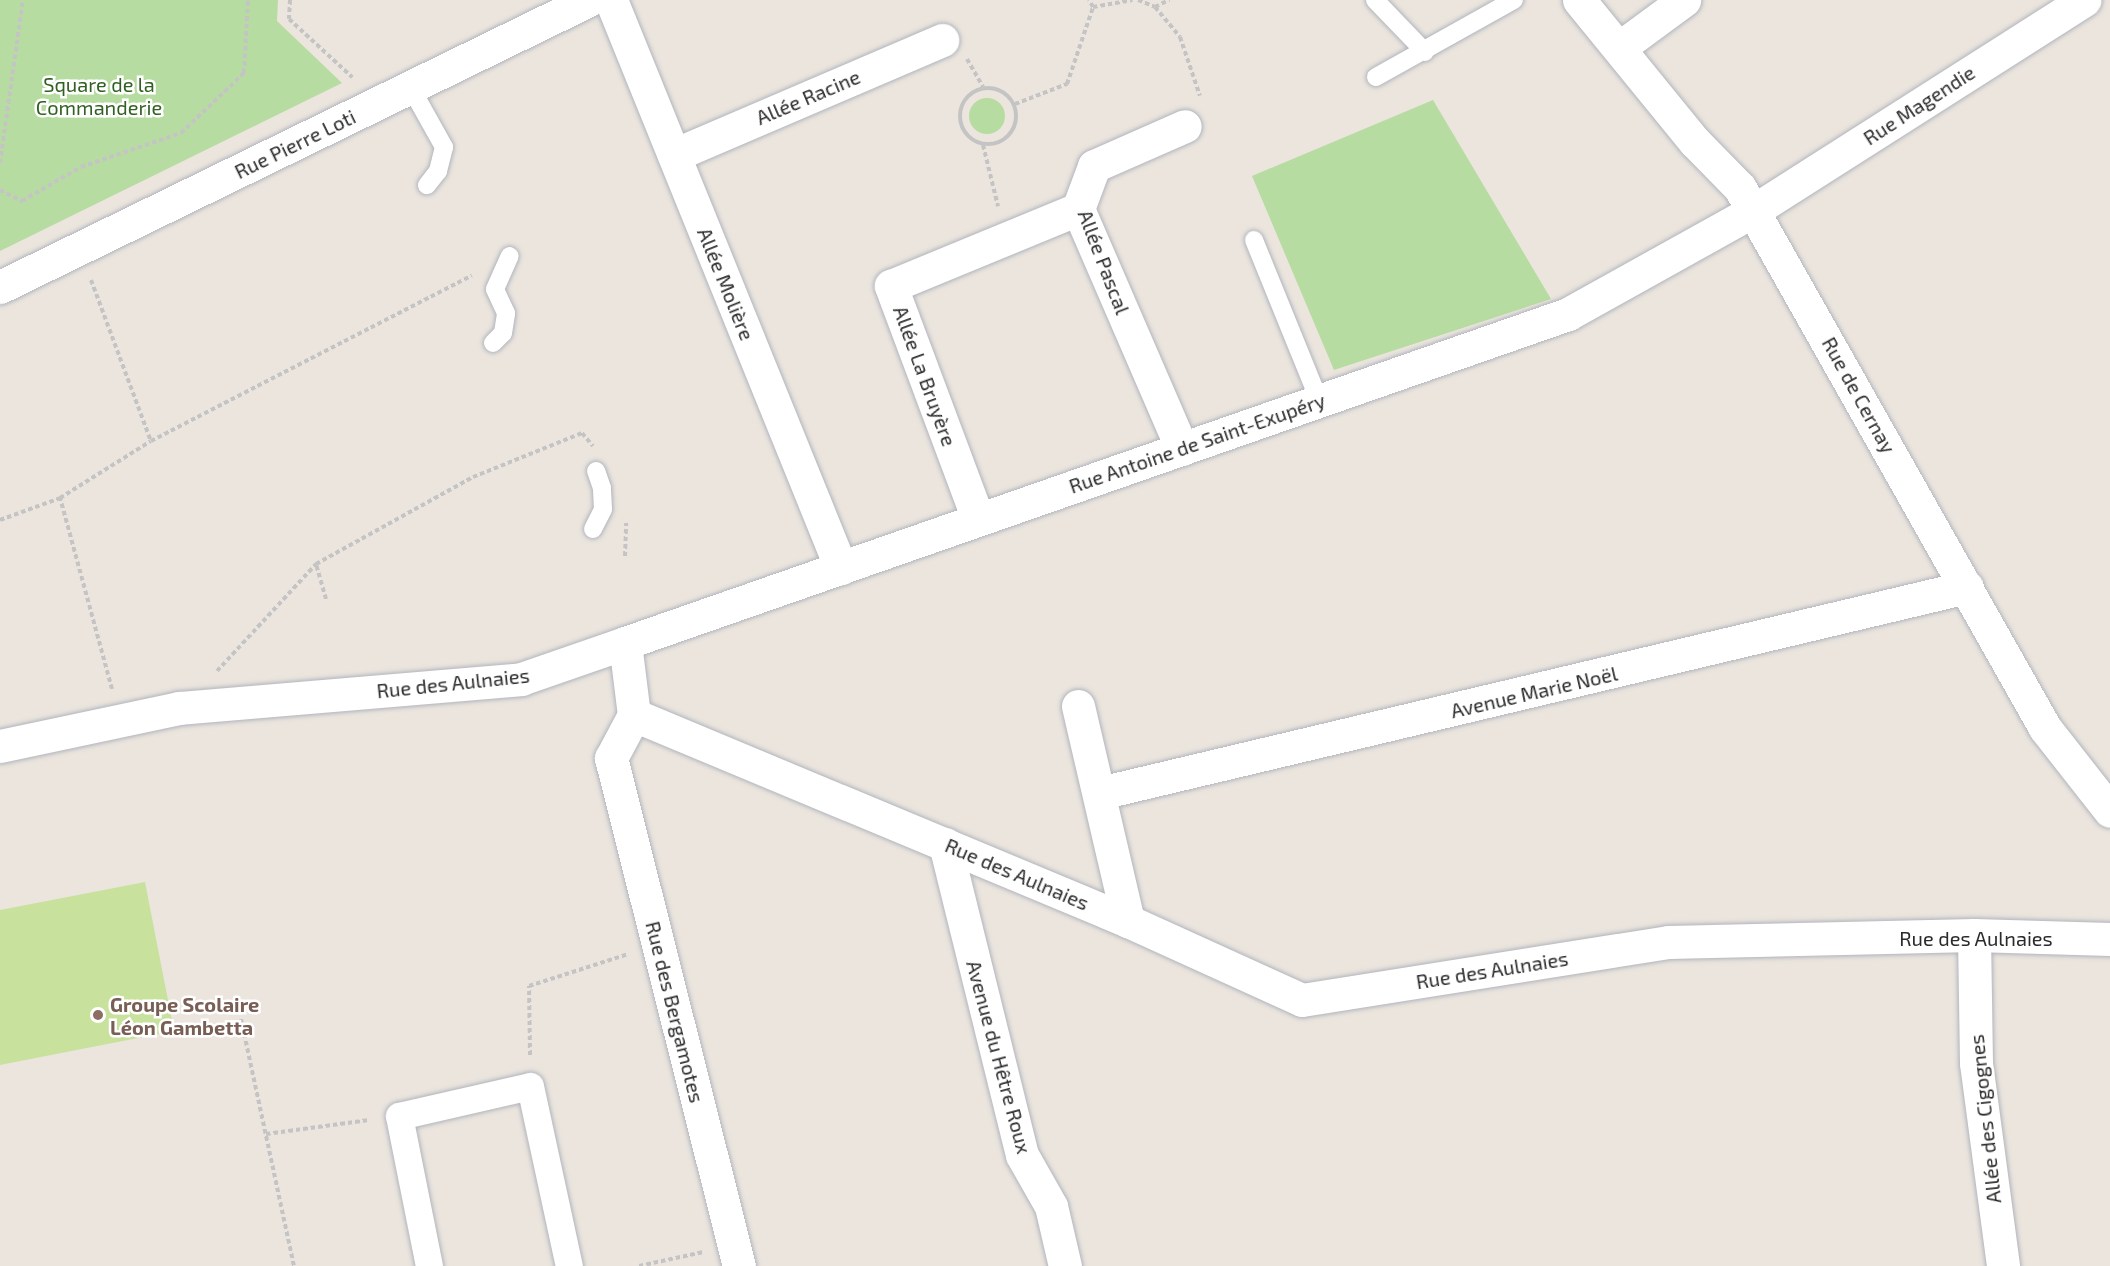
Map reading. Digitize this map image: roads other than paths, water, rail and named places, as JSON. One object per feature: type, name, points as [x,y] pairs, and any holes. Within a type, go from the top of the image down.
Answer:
[{"type":"street","name":"Rue Pierre Loti","points":[[0,287],[589,0]]},
{"type":"street","name":"Allée Molière","points":[[611,0],[841,568]]},
{"type":"street","name":"Rue de Cernay","points":[[1579,0],[1695,142],[1740,188],[2045,728],[2110,812]]},
{"type":"street","points":[[1619,48],[1684,0]]},
{"type":"street","name":"Rue Magendie","points":[[1753,211],[2084,0]]},
{"type":"street","name":"Allée Racine","points":[[674,155],[942,40]]},
{"type":"street","name":"Allée Pascal","points":[[1182,449],[1078,209],[1094,166],[1185,126]]},
{"type":"street","name":"Allée La Bruyère","points":[[978,519],[891,286],[1078,209]]},
{"type":"street","name":"Rue Antoine de Saint-Exupéry","points":[[625,643],[1568,314],[1753,211]]},
{"type":"street","name":"Avenue Marie Noël","points":[[1100,794],[1967,587]]},
{"type":"street","points":[[625,643],[634,715]]},
{"type":"street","name":"Rue des Aulnaies","points":[[0,746],[179,708],[522,679],[625,643]]},
{"type":"street","points":[[1078,706],[1128,921]]},
{"type":"street","name":"Rue des Aulnaies","points":[[634,715],[1128,921],[1302,1000],[1668,942],[1974,935],[2110,939]]},
{"type":"street","name":"Rue des Bergamotes","points":[[634,715],[611,758],[737,1255]]},
{"type":"street","name":"Avenue du Hêtre Roux","points":[[945,844],[1022,1155],[1051,1206],[1065,1266]]},
{"type":"street","name":"Allée des Cigognes","points":[[1974,935],[1976,1063],[2003,1266]]},
{"type":"street","points":[[429,1266],[399,1116],[530,1086],[569,1266]]},
{"type":"lane","points":[[1376,0],[1425,52]]},
{"type":"lane","points":[[1376,77],[1425,52],[1514,0]]},
{"type":"lane","points":[[411,88],[444,147],[438,171],[427,185]]},
{"type":"lane","points":[[1254,240],[1320,400]]},
{"type":"lane","points":[[494,344],[502,333],[506,313],[495,289],[510,256]]},
{"type":"lane","points":[[593,528],[603,509],[603,488],[596,471]]},
{"type":"place","name":"Groupe Scolaire Léon Gambetta","points":[[98,1015]]},
{"type":"park label","name":"Square de la Commanderie","points":[[99,96]]}]
